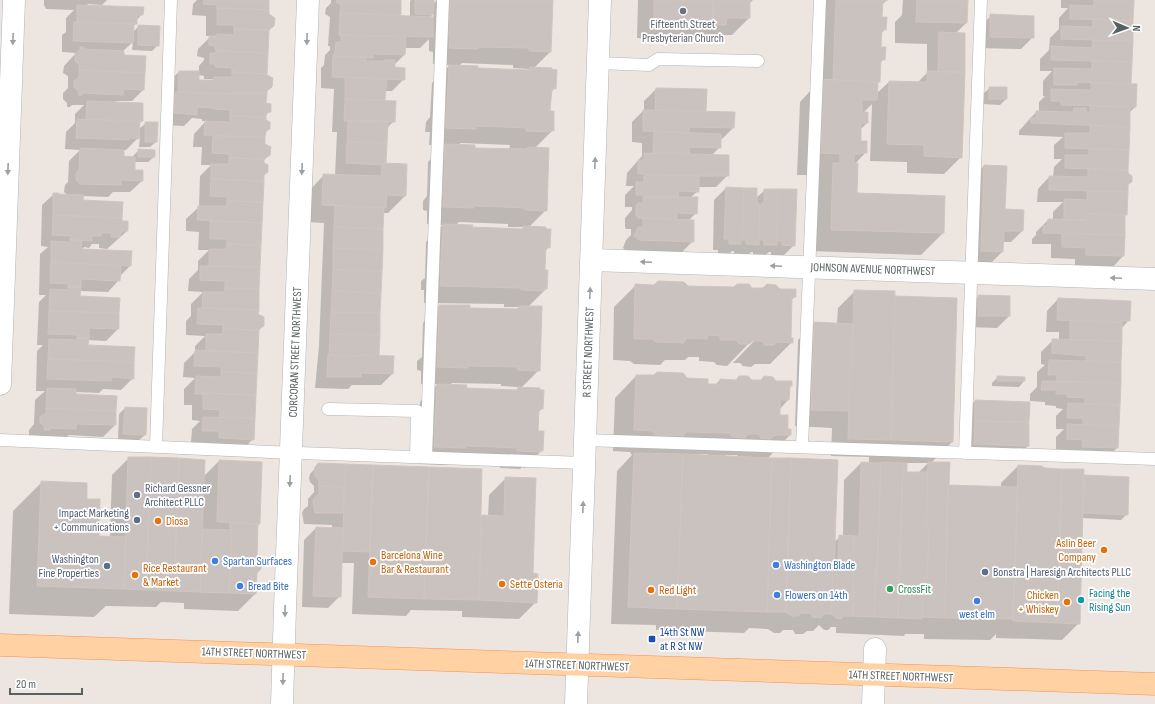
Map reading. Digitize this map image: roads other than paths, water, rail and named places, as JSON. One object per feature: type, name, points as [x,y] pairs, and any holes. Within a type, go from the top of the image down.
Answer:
[{"type":"main road","name":"14TH STREET NORTHWEST","points":[[0,645],[1155,684]]},
{"type":"street","points":[[0,384],[14,0]]},
{"type":"street","name":"CORCORAN STREET NORTHWEST","points":[[282,704],[308,0]]},
{"type":"street","name":"R STREET NORTHWEST","points":[[576,704],[600,0]]},
{"type":"street","name":"JOHNSON AVENUE NORTHWEST","points":[[592,260],[1155,279]]},
{"type":"street","points":[[873,704],[875,649]]},
{"type":"lane","points":[[156,446],[171,0]]},
{"type":"lane","points":[[421,457],[443,0]]},
{"type":"lane","points":[[802,447],[820,0]]},
{"type":"lane","points":[[965,453],[981,0]]},
{"type":"lane","points":[[598,63],[649,65],[658,59],[758,61]]},
{"type":"lane","points":[[328,409],[417,411],[421,457]]},
{"type":"lane","points":[[0,440],[584,463]]},
{"type":"lane","points":[[585,440],[1155,459]]},
{"type":"place","name":"Fifteenth Street Presbyterian Church","points":[[683,11]]},
{"type":"place","name":"Richard Gessner Architect PLLC","points":[[137,495]]},
{"type":"place","name":"Impact Marketing + Communications","points":[[137,520]]},
{"type":"place","name":"Diosa","points":[[158,521]]},
{"type":"place","name":"Aslin Beer Company","points":[[1104,550]]},
{"type":"place","name":"Spartan Surfaces","points":[[215,561]]},
{"type":"place","name":"Barcelona Wine Bar & Restaurant","points":[[373,562]]},
{"type":"place","name":"Washington Blade","points":[[776,565]]},
{"type":"place","name":"Washington Fine Properties","points":[[107,566]]},
{"type":"place","name":"Bonstra | Haresign Architects PLLC","points":[[985,572]]},
{"type":"place","name":"Rice Restaurant & Market","points":[[135,575]]},
{"type":"place","name":"Sette Osteria","points":[[502,584]]},
{"type":"place","name":"Bread Bite","points":[[240,586]]},
{"type":"place","name":"CrossFit","points":[[890,589]]},
{"type":"place","name":"Red Light","points":[[651,590]]},
{"type":"place","name":"Flowers on 14th","points":[[777,595]]},
{"type":"place","name":"Facing the Rising Sun","points":[[1081,600]]},
{"type":"place","name":"west elm","points":[[977,601]]},
{"type":"place","name":"Chicken + Whiskey","points":[[1067,602]]},
{"type":"place","name":"14th St NW at R St NW","points":[[652,639]]}]
